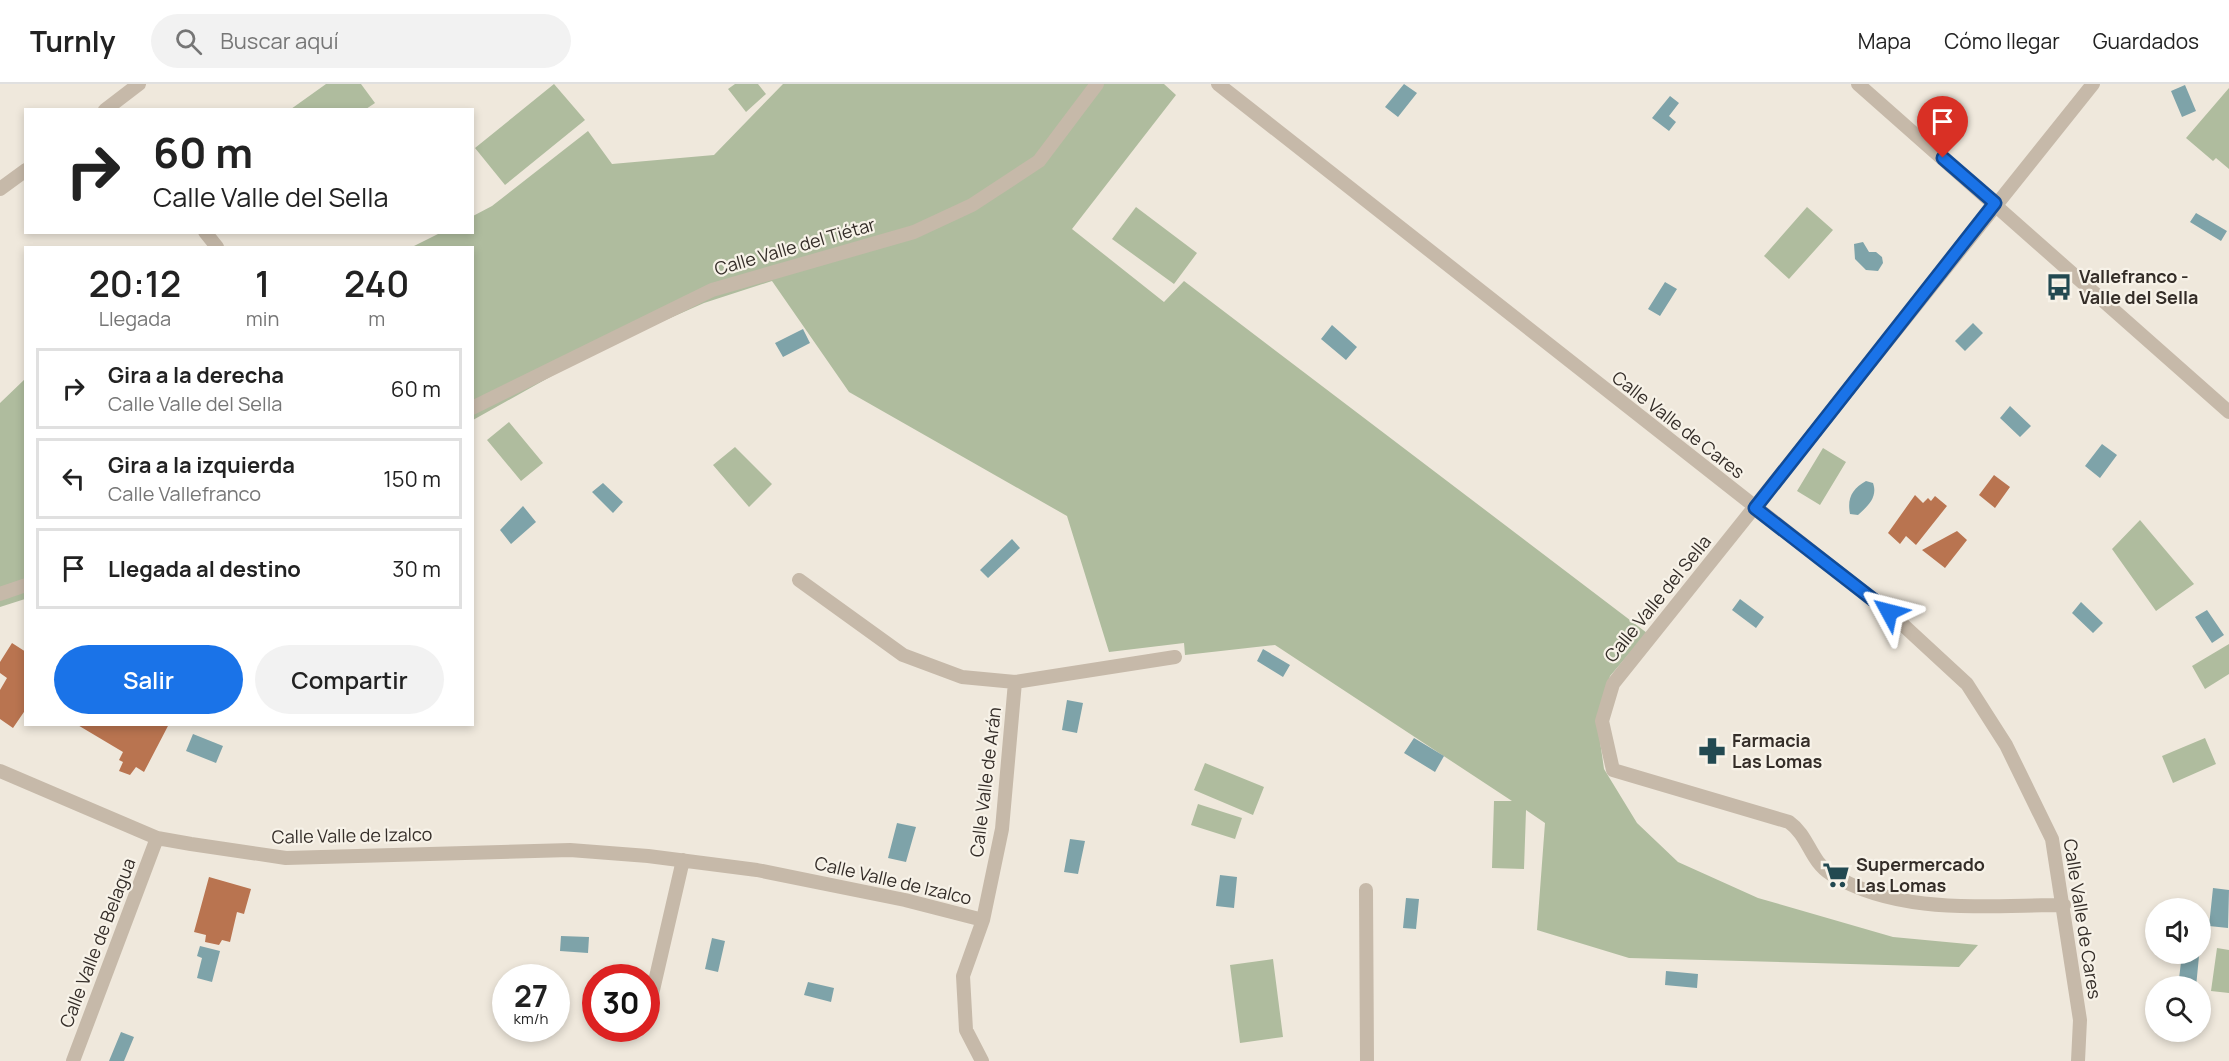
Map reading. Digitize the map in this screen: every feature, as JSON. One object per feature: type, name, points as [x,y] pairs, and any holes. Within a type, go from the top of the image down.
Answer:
[{"type":"street","points":[[108,108],[139,84]]},
{"type":"street","name":"Calle Valle del Tiétar","points":[[474,407],[712,290],[914,232],[972,205],[1040,161],[1097,84]]},
{"type":"street","name":"Calle Valle de Cares","points":[[1218,84],[1889,612],[1967,684],[2006,745],[2052,839],[2064,904],[2080,1020],[2078,1061]]},
{"type":"street","points":[[1858,84],[2229,412]]},
{"type":"street","name":"Calle Valle del Sella","points":[[2064,904],[1928,905],[1902,901],[1830,873],[1816,861],[1804,834],[1789,822],[1613,770],[1602,721],[1613,684],[1995,203],[2093,84]]},
{"type":"street","points":[[0,189],[24,171]]},
{"type":"street","name":"Calle Valle de Arán","points":[[799,580],[903,655],[962,677],[1015,682],[1175,657]]},
{"type":"street","points":[[0,594],[24,586]]},
{"type":"street","name":"Calle Valle de Arán","points":[[983,920],[1002,829],[1015,682]]},
{"type":"street","name":"Calle Valle de Izalco","points":[[0,771],[157,838],[286,858],[570,850],[683,860],[757,870],[905,900],[983,920],[963,976],[966,1030],[982,1061]]},
{"type":"street","name":"Calle Valle de Belagua","points":[[73,1061],[157,838]]},
{"type":"street","points":[[659,964],[683,860]]},
{"type":"street","points":[[1366,890],[1367,1061]]},
{"type":"green space","points":[[326,84],[361,84],[375,103],[368,108],[292,108]]},
{"type":"green space","points":[[554,84],[585,120],[505,185],[475,148]]},
{"type":"green space","points":[[735,84],[758,84],[766,94],[746,112],[728,89]]},
{"type":"green space","points":[[783,84],[1164,84],[1176,95],[1072,229],[1164,302],[1184,281],[1647,633],[1610,676],[1597,720],[1604,769],[1637,823],[1678,862],[1758,898],[1893,937],[1978,945],[1959,967],[1629,958],[1537,930],[1545,823],[1526,810],[1524,869],[1492,868],[1494,801],[1512,801],[1275,645],[1185,655],[1184,643],[1109,652],[1067,516],[849,392],[772,281],[704,303],[598,350],[474,419],[474,246],[414,246],[438,234],[474,234],[474,215],[492,206],[588,131],[612,164],[714,155]]},
{"type":"green space","points":[[2229,88],[2229,169],[2216,158],[2213,161],[2186,138]]},
{"type":"green space","points":[[1136,207],[1197,253],[1174,284],[1112,239]]},
{"type":"green space","points":[[1807,207],[1833,230],[1789,279],[1764,256]]},
{"type":"green space","points":[[24,380],[24,599],[0,607],[0,403]]},
{"type":"green space","points":[[509,422],[543,463],[521,481],[487,440]]},
{"type":"green space","points":[[735,447],[772,484],[749,507],[713,465]]},
{"type":"green space","points":[[1823,448],[1846,462],[1820,505],[1797,491]]},
{"type":"green space","points":[[2140,520],[2194,584],[2156,611],[2112,549]]},
{"type":"green space","points":[[2229,644],[2229,674],[2205,689],[2192,666]]},
{"type":"green space","points":[[2205,738],[2216,764],[2173,783],[2162,756]]},
{"type":"green space","points":[[1205,763],[1264,787],[1253,815],[1194,790]]},
{"type":"green space","points":[[1198,804],[1242,818],[1235,839],[1191,825]]},
{"type":"green space","points":[[2217,948],[2229,950],[2229,993],[2211,991]]},
{"type":"green space","points":[[1273,959],[1283,1037],[1240,1043],[1230,965]]},
{"type":"water","points":[[1404,84],[1417,93],[1398,117],[1385,107]]},
{"type":"water","points":[[2185,85],[2196,111],[2182,117],[2171,91]]},
{"type":"water","points":[[1670,96],[1679,103],[1669,116],[1676,122],[1669,131],[1652,118]]},
{"type":"water","points":[[2196,213],[2227,231],[2221,241],[2190,222]]},
{"type":"water","points":[[1863,242],[1869,252],[1876,252],[1882,257],[1883,263],[1878,271],[1866,270],[1855,259],[1854,244]]},
{"type":"water","points":[[1665,282],[1677,289],[1660,316],[1648,309]]},
{"type":"water","points":[[1973,323],[1983,333],[1965,351],[1955,341]]},
{"type":"water","points":[[1332,325],[1357,347],[1346,360],[1321,339]]},
{"type":"water","points":[[803,329],[810,343],[783,357],[775,343]]},
{"type":"water","points":[[2010,406],[2031,426],[2020,437],[2000,418]]},
{"type":"water","points":[[2102,444],[2117,455],[2100,478],[2085,466]]},
{"type":"water","points":[[1866,481],[1873,483],[1873,497],[1858,515],[1850,514],[1849,503],[1852,494]]},
{"type":"water","points":[[603,483],[623,502],[613,513],[592,492]]},
{"type":"water","points":[[523,506],[536,522],[511,544],[500,530]]},
{"type":"water","points":[[1012,539],[1020,548],[988,578],[980,570]]},
{"type":"water","points":[[1740,599],[1764,617],[1756,628],[1732,610]]},
{"type":"water","points":[[2081,602],[2103,623],[2093,633],[2072,613]]},
{"type":"water","points":[[2207,610],[2224,635],[2212,643],[2195,617]]},
{"type":"water","points":[[1263,649],[1290,665],[1283,677],[1257,661]]},
{"type":"water","points":[[1067,700],[1083,703],[1077,733],[1062,730]]},
{"type":"water","points":[[193,734],[223,746],[216,763],[186,751]]},
{"type":"water","points":[[1414,738],[1444,756],[1435,772],[1404,753]]},
{"type":"water","points":[[897,823],[916,827],[906,862],[888,858]]},
{"type":"water","points":[[1070,839],[1085,841],[1078,874],[1064,872]]},
{"type":"water","points":[[1220,875],[1237,877],[1234,908],[1216,906]]},
{"type":"water","points":[[2213,888],[2229,890],[2228,928],[2211,926]]},
{"type":"water","points":[[1406,898],[1419,899],[1416,929],[1403,928]]},
{"type":"water","points":[[561,936],[589,937],[588,953],[560,951]]},
{"type":"water","points":[[712,938],[725,941],[718,972],[705,969]]},
{"type":"water","points":[[200,946],[220,951],[212,982],[197,978],[202,958],[197,956]]},
{"type":"water","points":[[2181,964],[2198,964],[2197,976],[2179,976]]},
{"type":"water","points":[[1666,971],[1698,974],[1697,988],[1665,985]]},
{"type":"water","points":[[808,982],[834,988],[831,1002],[804,995]]},
{"type":"water","points":[[121,1032],[134,1037],[124,1061],[109,1061]]},
{"type":"building","points":[[1994,475],[2010,487],[1995,508],[1979,495]]},
{"type":"building","points":[[1915,495],[1923,503],[1928,498],[1931,501],[1935,496],[1947,506],[1916,545],[1906,536],[1900,544],[1888,533]]},
{"type":"building","points":[[1957,531],[1967,540],[1945,568],[1922,550]]},
{"type":"building","points":[[12,643],[24,651],[24,712],[13,728],[0,719],[0,690],[7,678],[0,673],[0,662]]},
{"type":"building","points":[[79,726],[168,726],[144,772],[136,767],[130,775],[119,771],[123,762],[119,760],[123,752]]},
{"type":"building","points":[[209,877],[251,889],[244,914],[237,912],[230,942],[222,940],[219,945],[205,942],[206,935],[194,932]]},
{"type":"place","name":"Vallefranco - Valle del Sella","points":[[2059,287]]},
{"type":"place","name":"Farmacia Las Lomas","points":[[1712,751]]},
{"type":"place","name":"Supermercado Las Lomas","points":[[1836,875]]},
{"type":"route","points":[[1889,612],[1755,508],[1995,203],[1943,158]]}]
